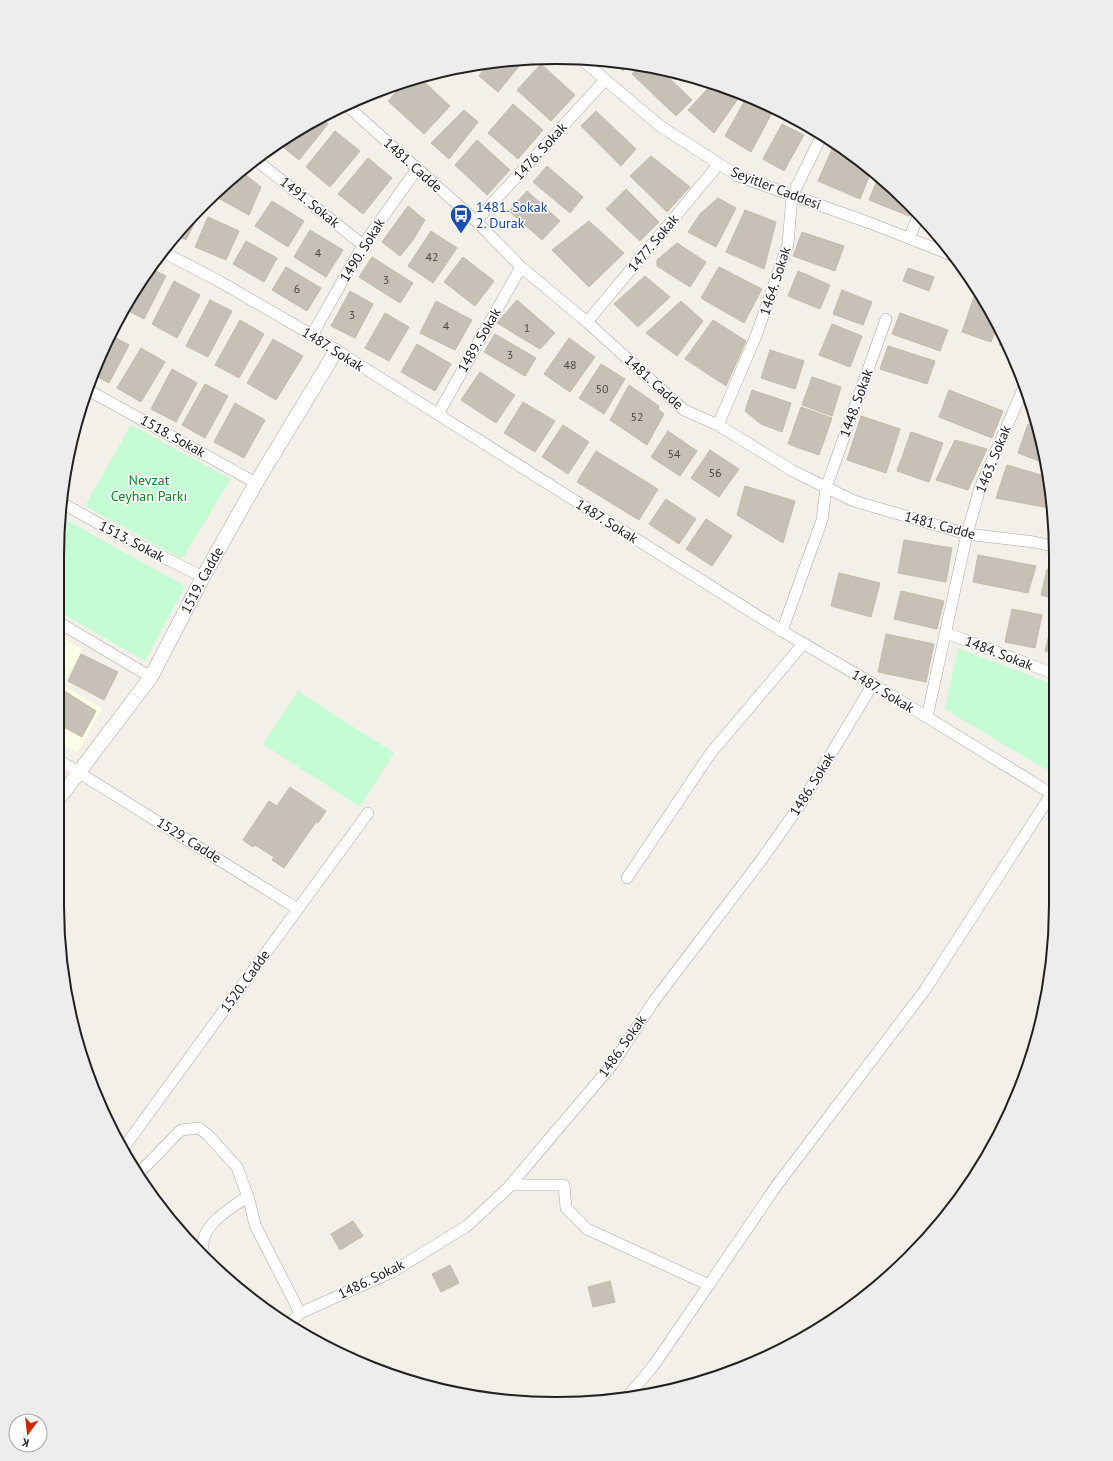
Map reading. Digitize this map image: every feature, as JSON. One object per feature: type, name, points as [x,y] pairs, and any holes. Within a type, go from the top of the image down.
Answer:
[{"type":"street","name":"Seyitler Caddesi","points":[[588,65],[660,126],[738,176],[941,250]]},
{"type":"street","name":"1476. Sokak","points":[[476,221],[605,80]]},
{"type":"street","name":"1481. Cadde","points":[[351,109],[476,221],[521,267],[587,322],[684,410],[718,425],[793,472],[854,501],[968,534],[1034,542],[1049,545]]},
{"type":"street","name":"1464. Sokak","points":[[718,425],[756,336],[788,244],[792,196],[819,140]]},
{"type":"street","name":"1491. Sokak","points":[[260,164],[363,245]]},
{"type":"street","name":"1477. Sokak","points":[[587,322],[719,164]]},
{"type":"street","name":"1490. Sokak","points":[[312,335],[363,245],[417,169]]},
{"type":"street","points":[[909,238],[917,221]]},
{"type":"street","name":"1487. Sokak","points":[[167,255],[217,280],[312,335],[782,631],[873,684],[1049,792]]},
{"type":"street","name":"1489. Sokak","points":[[438,414],[521,267]]},
{"type":"street","name":"1448. Sokak","points":[[782,631],[818,532],[824,508],[826,488],[886,319]]},
{"type":"street","name":"1519. Cadde","points":[[64,792],[151,677],[203,577],[256,483],[336,351]]},
{"type":"street","name":"1518. Sokak","points":[[92,392],[256,483]]},
{"type":"street","name":"1463. Sokak","points":[[968,534],[980,488],[1021,393]]},
{"type":"street","name":"1513. Sokak","points":[[67,506],[119,535],[203,577]]},
{"type":"street","points":[[927,717],[968,534]]},
{"type":"street","points":[[64,626],[151,677]]},
{"type":"street","name":"1484. Sokak","points":[[946,633],[1049,673]]},
{"type":"street","points":[[627,878],[710,754],[803,644]]},
{"type":"street","name":"1486. Sokak","points":[[293,1320],[300,1313],[392,1272],[467,1226],[511,1185],[612,1065],[654,1001],[762,859],[802,802],[873,684]]},
{"type":"street","name":"1529. Cadde","points":[[64,763],[298,909]]},
{"type":"street","points":[[632,1391],[654,1365],[777,1185],[924,990],[1049,799]]},
{"type":"street","name":"1520. Cadde","points":[[126,1144],[368,813]]},
{"type":"street","points":[[142,1169],[181,1130],[199,1128],[208,1135],[237,1167],[248,1196],[255,1225],[300,1313]]},
{"type":"street","points":[[511,1185],[564,1185],[566,1208],[587,1229],[709,1285]]},
{"type":"street","points":[[203,1248],[207,1229],[217,1219],[248,1196]]},
{"type":"shaded area","points":[[64,638],[82,650],[64,682]]},
{"type":"shaded area","points":[[64,686],[102,708],[78,753],[64,746]]},
{"type":"green space","name":"Nevzat Ceyhan Parkı","points":[[131,425],[231,479],[182,559],[85,506]]},
{"type":"green space","points":[[65,520],[185,586],[145,661],[64,614]]},
{"type":"green space","points":[[958,648],[1049,683],[1049,765],[1047,770],[945,709]]},
{"type":"green space","points":[[298,691],[394,753],[360,807],[263,744]]},
{"type":"building","points":[[541,64],[575,95],[551,121],[517,90]]},
{"type":"building","points":[[520,65],[498,92],[479,76],[484,69]]},
{"type":"building","points":[[635,70],[668,77],[692,100],[676,116],[632,74]]},
{"type":"building","points":[[425,82],[450,106],[424,134],[388,101],[398,90]]},
{"type":"building","points":[[708,88],[738,98],[714,133],[688,110]]},
{"type":"building","points":[[745,101],[771,114],[751,152],[725,136]]},
{"type":"building","points":[[513,104],[543,130],[518,159],[488,133]]},
{"type":"building","points":[[464,110],[478,122],[449,159],[431,143]]},
{"type":"building","points":[[596,111],[636,149],[621,166],[581,126]]},
{"type":"building","points":[[326,122],[328,124],[299,160],[283,147]]},
{"type":"building","points":[[782,124],[804,135],[784,171],[763,159]]},
{"type":"building","points":[[335,131],[360,151],[330,187],[306,167]]},
{"type":"building","points":[[477,140],[510,170],[487,195],[455,165]]},
{"type":"building","points":[[832,149],[869,177],[860,199],[818,181]]},
{"type":"building","points":[[651,156],[690,187],[667,212],[630,176]]},
{"type":"building","points":[[368,158],[392,178],[363,214],[338,194]]},
{"type":"building","points":[[547,166],[583,197],[570,213],[533,182]]},
{"type":"building","points":[[246,175],[261,187],[249,215],[219,198]]},
{"type":"building","points":[[876,182],[905,208],[910,213],[909,216],[869,200]]},
{"type":"building","points":[[626,189],[659,222],[640,241],[606,209]]},
{"type":"building","points":[[527,191],[560,221],[542,240],[509,211]]},
{"type":"building","points":[[718,198],[736,208],[716,247],[688,232],[700,214]]},
{"type":"building","points":[[272,201],[304,221],[288,247],[255,226]]},
{"type":"building","points":[[408,206],[425,220],[413,240],[400,256],[382,242]]},
{"type":"building","points":[[745,210],[776,222],[764,269],[726,252]]},
{"type":"building","points":[[208,217],[239,231],[226,260],[195,247]]},
{"type":"building","points":[[589,221],[624,253],[589,287],[552,250]]},
{"type":"building","points":[[195,222],[186,240],[181,238]]},
{"type":"building","points":[[310,230],[343,250],[326,277],[294,257]]},
{"type":"building","points":[[431,231],[457,248],[433,283],[408,266]]},
{"type":"building","points":[[802,232],[844,246],[835,271],[793,256]]},
{"type":"building","points":[[246,241],[277,258],[264,282],[233,264]]},
{"type":"building","points":[[677,243],[706,262],[690,287],[657,266],[657,260]]},
{"type":"building","points":[[372,257],[413,283],[400,303],[359,277]]},
{"type":"building","points":[[463,257],[494,281],[475,306],[444,282]]},
{"type":"building","points":[[286,267],[321,288],[307,311],[272,290]]},
{"type":"building","points":[[719,267],[762,289],[744,323],[701,298]]},
{"type":"building","points":[[908,268],[934,277],[929,291],[903,281]]},
{"type":"building","points":[[156,271],[166,276],[144,319],[129,311]]},
{"type":"building","points":[[798,271],[830,285],[820,309],[788,296]]},
{"type":"building","points":[[645,276],[670,297],[638,327],[614,304]]},
{"type":"building","points":[[174,281],[200,295],[177,338],[152,324]]},
{"type":"building","points":[[842,290],[872,302],[863,325],[833,314]]},
{"type":"building","points":[[350,291],[373,304],[355,338],[331,326]]},
{"type":"building","points":[[974,296],[995,332],[991,342],[962,332]]},
{"type":"building","points":[[210,300],[232,311],[208,357],[186,346]]},
{"type":"building","points":[[517,300],[555,333],[540,349],[497,323]]},
{"type":"building","points":[[436,301],[472,320],[455,350],[420,333]]},
{"type":"building","points":[[681,301],[703,321],[677,356],[646,333]]},
{"type":"building","points":[[385,313],[409,327],[389,361],[365,348]]},
{"type":"building","points":[[900,313],[948,330],[940,351],[892,334]]},
{"type":"building","points":[[240,320],[264,334],[239,378],[215,365]]},
{"type":"building","points":[[713,320],[746,341],[726,386],[685,359]]},
{"type":"building","points":[[832,324],[862,336],[850,367],[819,355]]},
{"type":"building","points":[[495,334],[536,358],[525,376],[484,352]]},
{"type":"building","points":[[116,338],[129,345],[109,383],[98,377]]},
{"type":"building","points":[[569,338],[595,357],[570,392],[544,374]]},
{"type":"building","points":[[273,339],[303,356],[276,400],[247,383]]},
{"type":"building","points":[[417,344],[451,364],[435,391],[401,372]]},
{"type":"building","points":[[888,346],[935,361],[927,384],[880,369]]},
{"type":"building","points":[[141,348],[165,362],[141,402],[117,388]]},
{"type":"building","points":[[770,350],[804,361],[795,389],[761,378]]},
{"type":"building","points":[[601,364],[625,379],[604,414],[579,398]]},
{"type":"building","points":[[172,369],[197,383],[176,422],[151,409]]},
{"type":"building","points":[[480,372],[515,395],[496,423],[461,400]]},
{"type":"building","points":[[812,377],[841,387],[832,416],[802,405]]},
{"type":"building","points":[[205,384],[228,396],[205,438],[182,425]]},
{"type":"building","points":[[629,385],[659,406],[658,409],[664,414],[647,445],[610,420]]},
{"type":"building","points":[[752,390],[791,403],[782,432],[761,424],[745,411]]},
{"type":"building","points":[[949,390],[1003,411],[992,438],[939,417]]},
{"type":"building","points":[[523,402],[555,421],[535,452],[504,433]]},
{"type":"building","points":[[235,403],[265,420],[244,458],[214,442]]},
{"type":"building","points":[[801,407],[832,418],[819,455],[788,444]]},
{"type":"building","points":[[861,416],[900,429],[886,473],[847,460]]},
{"type":"building","points":[[1028,424],[1031,425],[1040,462],[1018,453]]},
{"type":"building","points":[[563,425],[589,442],[568,474],[542,457]]},
{"type":"building","points":[[668,431],[697,451],[680,476],[651,457]]},
{"type":"building","points":[[911,432],[943,443],[929,482],[897,471]]},
{"type":"building","points":[[955,440],[987,449],[968,490],[936,480]]},
{"type":"building","points":[[710,450],[739,469],[719,497],[691,478]]},
{"type":"building","points":[[596,451],[658,489],[639,520],[577,482]]},
{"type":"building","points":[[1007,465],[1042,475],[1046,508],[996,498]]},
{"type":"building","points":[[745,486],[795,501],[783,543],[737,515]]},
{"type":"building","points":[[666,499],[696,519],[679,544],[649,524]]},
{"type":"building","points":[[706,519],[732,536],[712,566],[686,549]]},
{"type":"building","points":[[904,540],[952,548],[946,582],[898,573]]},
{"type":"building","points":[[978,555],[1036,566],[1028,593],[973,582]]},
{"type":"building","points":[[1047,569],[1049,569],[1049,597],[1041,595]]},
{"type":"building","points":[[839,573],[880,583],[871,617],[831,606]]},
{"type":"building","points":[[901,591],[944,601],[937,629],[894,619]]},
{"type":"building","points":[[1012,609],[1042,615],[1035,648],[1005,642]]},
{"type":"building","points":[[886,634],[934,644],[926,682],[878,672]]},
{"type":"building","points":[[1049,634],[1049,652],[1045,651]]},
{"type":"building","points":[[81,654],[118,672],[104,700],[68,681]]},
{"type":"building","points":[[64,691],[96,711],[82,737],[64,727]]},
{"type":"building","points":[[290,787],[326,811],[318,823],[316,822],[284,868],[272,860],[274,857],[255,845],[253,847],[243,840],[269,801],[277,806]]},
{"type":"building","points":[[353,1221],[363,1236],[340,1250],[331,1234]]},
{"type":"building","points":[[450,1265],[459,1283],[441,1292],[432,1274]]},
{"type":"building","points":[[610,1281],[615,1302],[593,1307],[588,1287]]},
{"type":"place","name":"1481. Sokak 2. Durak","points":[[461,234]]}]
